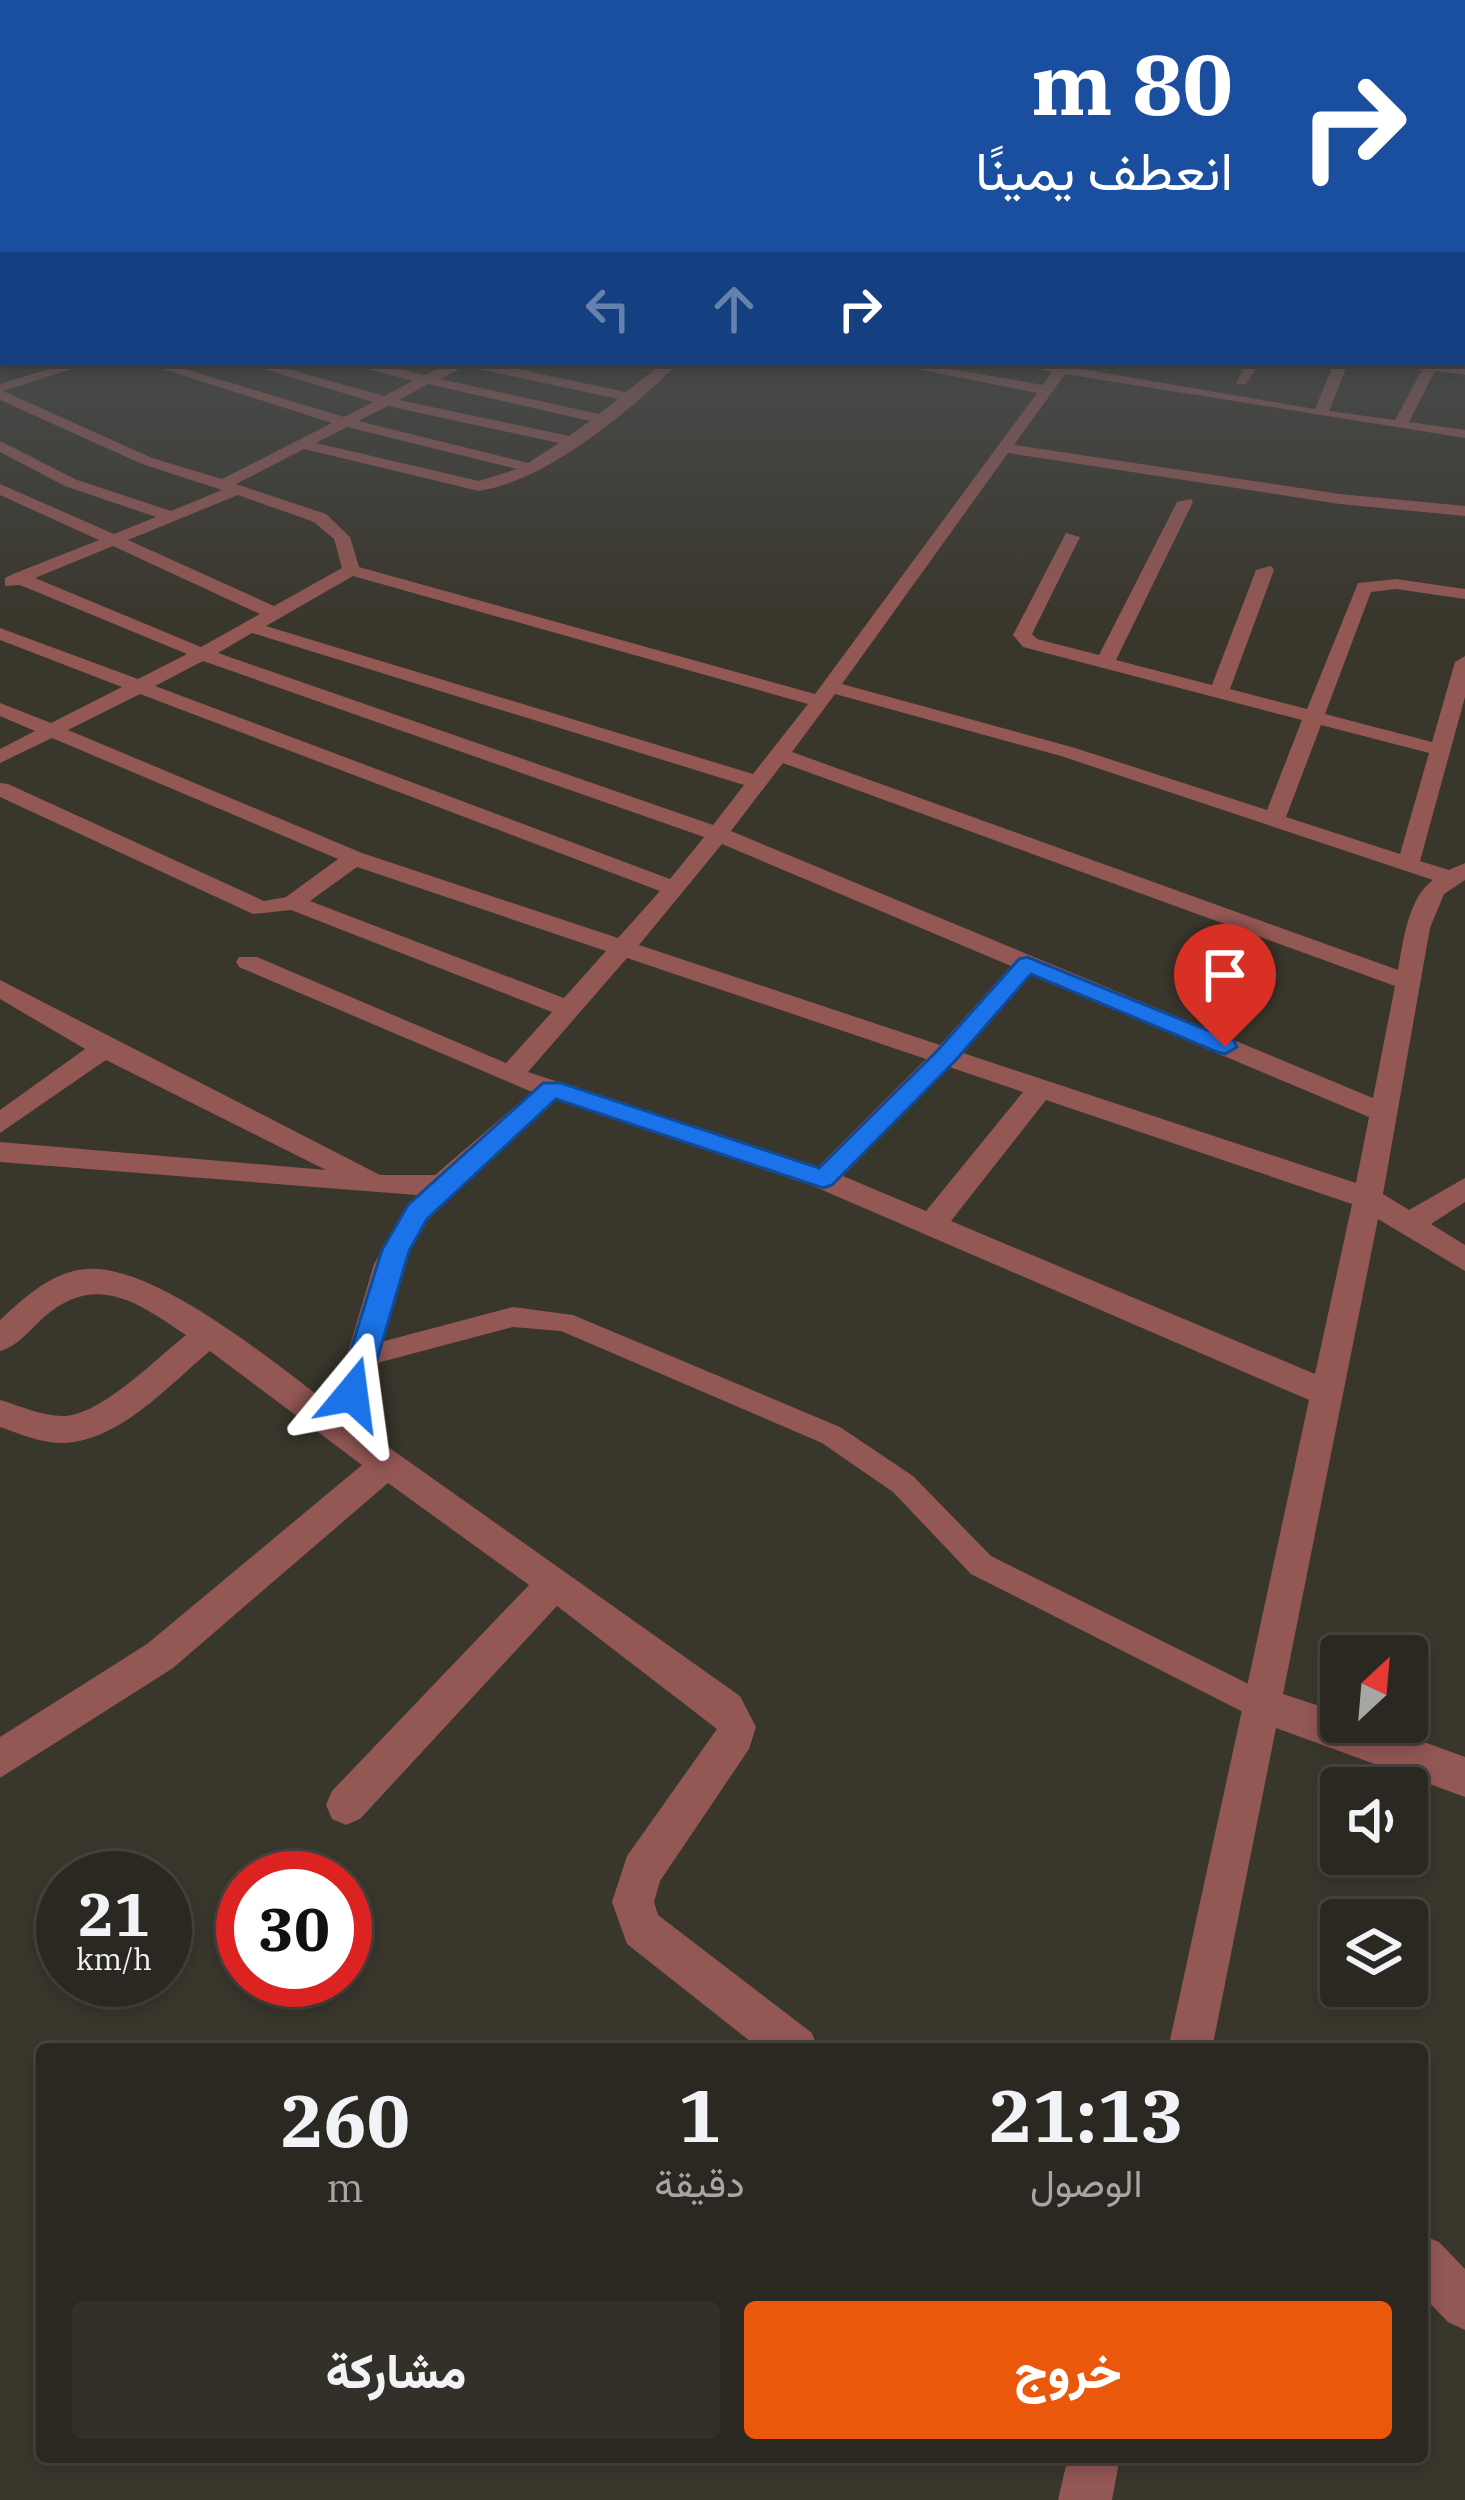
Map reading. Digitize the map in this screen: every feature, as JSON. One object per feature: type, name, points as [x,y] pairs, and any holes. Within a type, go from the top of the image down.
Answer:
[{"type":"street","points":[[222,385],[345,422],[530,468]]},
{"type":"street","points":[[328,385],[569,441]]},
{"type":"street","points":[[10,582],[231,487],[302,444],[419,385]]},
{"type":"street","points":[[443,385],[601,419]]},
{"type":"street","points":[[571,385],[628,397]]},
{"type":"street","points":[[302,444],[479,486],[501,486],[644,385]]},
{"type":"street","points":[[1012,385],[1046,391]]},
{"type":"street","points":[[510,1076],[675,889],[825,694],[1051,385]]},
{"type":"street","points":[[1164,385],[1320,414],[1465,434]]},
{"type":"street","points":[[1320,414],[1332,385]]},
{"type":"street","points":[[1400,425],[1421,385]]},
{"type":"street","points":[[0,392],[147,461],[320,518],[342,537],[351,570]]},
{"type":"street","points":[[0,446],[71,483],[169,516]]},
{"type":"street","points":[[1006,448],[1296,493],[1465,512]]},
{"type":"street","points":[[0,489],[274,613]]},
{"type":"street","points":[[1104,664],[1185,502]]},
{"type":"street","points":[[1072,537],[1022,635],[1041,647],[1440,750]]},
{"type":"street","points":[[0,758],[202,654],[351,570],[1068,752],[1408,864],[1453,886],[1418,928],[1368,1198],[1258,1704],[1191,2043]]},
{"type":"street","points":[[1218,694],[1265,570]]},
{"type":"street","points":[[10,582],[718,834],[1384,1113]]},
{"type":"street","points":[[1274,820],[1364,587],[1396,584],[1465,594]]},
{"type":"street","points":[[250,627],[758,782]]},
{"type":"street","points":[[0,634],[675,889]]},
{"type":"street","points":[[1408,864],[1465,662]]},
{"type":"street","points":[[0,709],[354,858],[1368,1198],[1465,1260]]},
{"type":"street","points":[[779,754],[1407,982]]},
{"type":"street","points":[[0,789],[261,909],[293,903],[354,858]]},
{"type":"street","points":[[293,903],[570,1010]]},
{"type":"street","points":[[248,962],[510,1076],[823,1179],[1327,1393]]},
{"type":"street","points":[[823,1179],[945,1056],[1027,964]]},
{"type":"street","points":[[0,988],[104,1048],[380,1185]]},
{"type":"street","points":[[0,1124],[104,1048]]},
{"type":"street","points":[[931,1225],[1041,1088]]},
{"type":"street","points":[[342,1432],[396,1250],[418,1212],[552,1089]]},
{"type":"street","points":[[0,1151],[380,1185],[446,1185]]},
{"type":"street","points":[[1412,1222],[1465,1188]]},
{"type":"street","points":[[0,1339],[59,1288],[91,1280],[125,1285],[208,1334],[726,1709],[737,1727],[729,1749],[642,1871],[633,1902],[642,1929],[788,2043]]},
{"type":"street","points":[[0,1413],[40,1426],[72,1429],[101,1416],[208,1334]]},
{"type":"street","points":[[0,1759],[160,1656],[387,1464]]},
{"type":"street","points":[[346,1805],[556,1582]]},
{"type":"street","points":[[1258,1704],[1465,1777]]},
{"type":"street","points":[[1428,2265],[1465,2305]]},
{"type":"street","points":[[1085,2500],[1093,2463]]},
{"type":"lane","points":[[362,1357],[513,1316],[565,1322],[831,1436],[903,1484],[981,1565],[1258,1704]]},
{"type":"route","points":[[352,1394],[380,1294],[396,1250],[418,1212],[552,1089],[823,1179],[945,1056],[1027,964],[1225,1047]]}]
